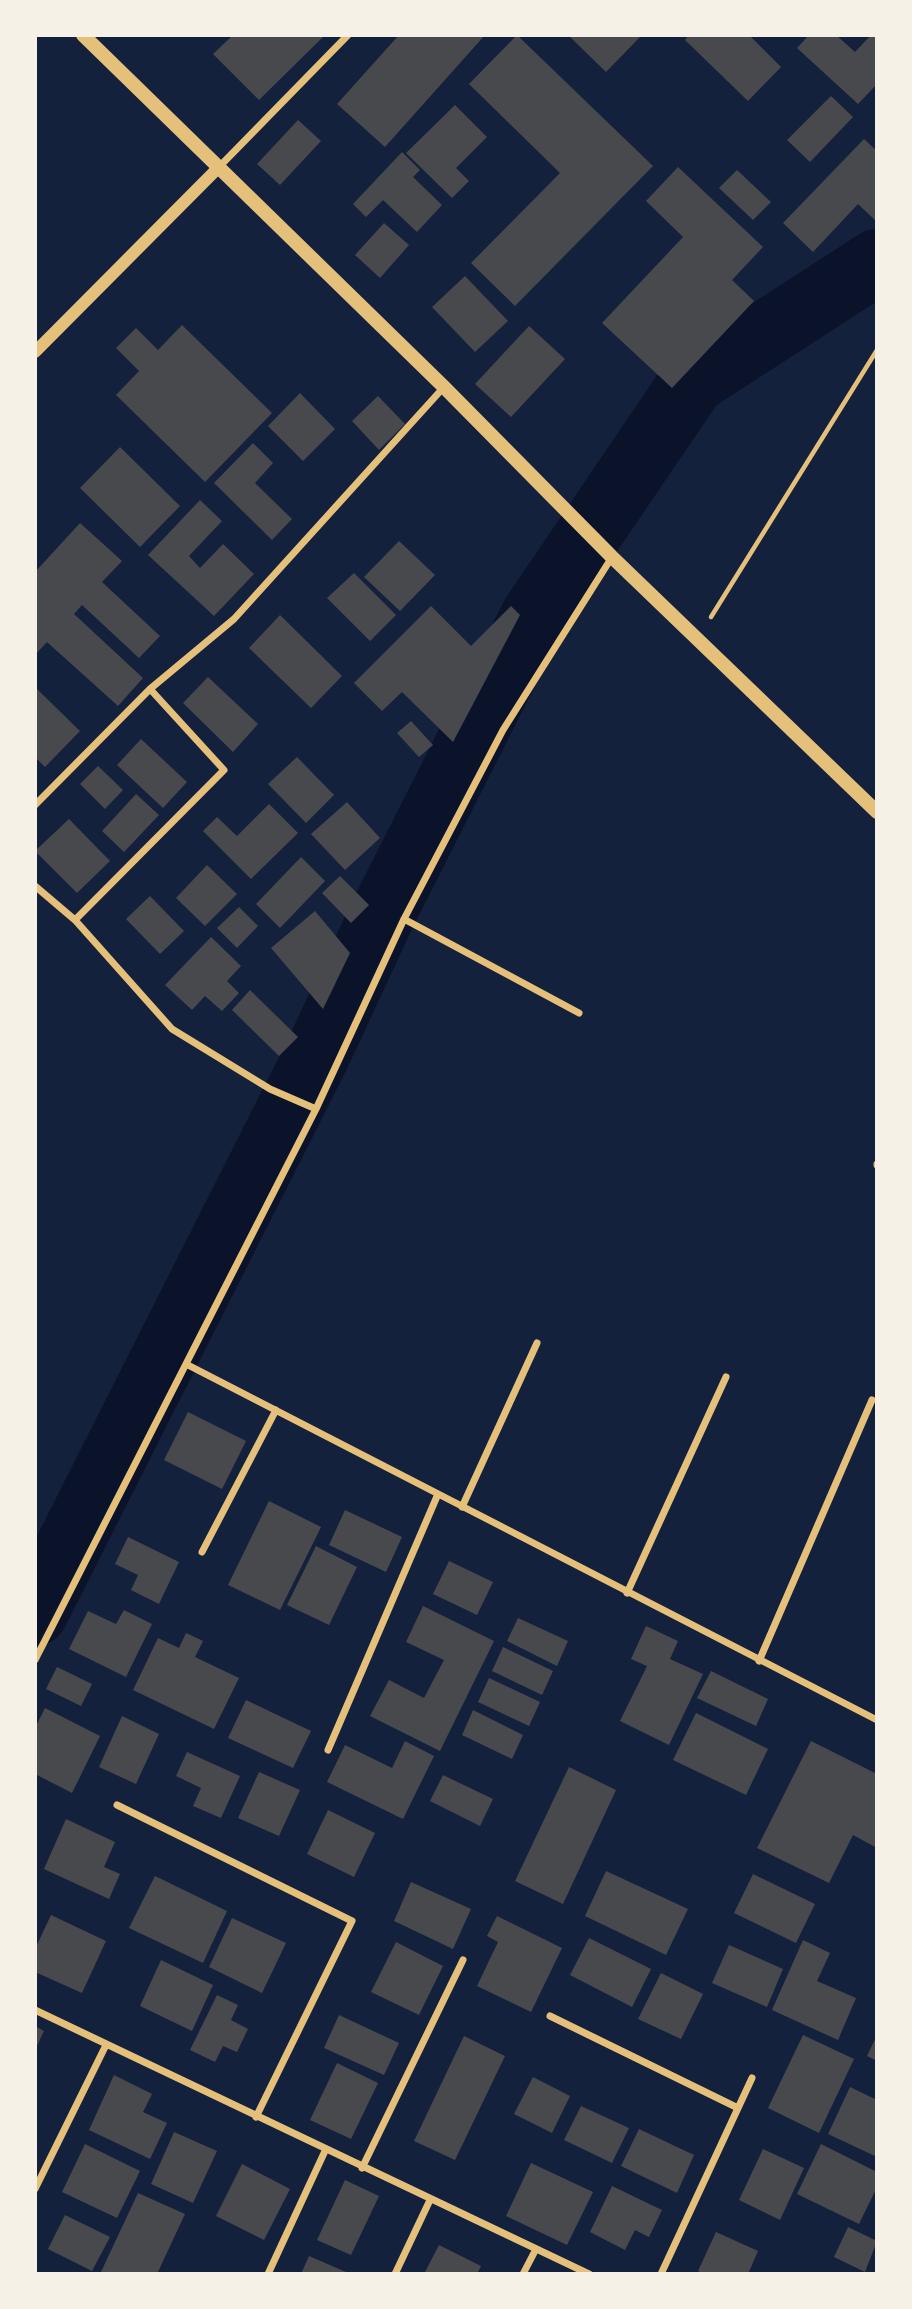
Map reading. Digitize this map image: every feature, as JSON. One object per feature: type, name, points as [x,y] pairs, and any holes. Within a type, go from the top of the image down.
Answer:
[{"type":"main road","points":[[83,35],[444,387],[612,557],[877,812]]},
{"type":"street","points":[[35,352],[348,35]]},
{"type":"street","points":[[35,805],[150,689],[234,619],[444,387]]},
{"type":"street","points":[[35,1660],[316,1109],[404,919],[503,730],[612,557]]},
{"type":"street","points":[[75,920],[224,770],[150,689]]},
{"type":"street","points":[[35,886],[75,920],[172,1028],[270,1089],[316,1109]]},
{"type":"street","points":[[404,919],[579,1013]]},
{"type":"street","points":[[462,1507],[537,1343]]},
{"type":"street","points":[[186,1364],[877,1720]]},
{"type":"street","points":[[627,1593],[726,1377]]},
{"type":"street","points":[[759,1661],[872,1400]]},
{"type":"street","points":[[202,1552],[276,1410]]},
{"type":"street","points":[[328,1750],[438,1494]]},
{"type":"street","points":[[117,1805],[352,1921],[256,2117]]},
{"type":"street","points":[[362,2168],[463,1960]]},
{"type":"street","points":[[35,2010],[325,2151],[589,2274]]},
{"type":"street","points":[[550,2016],[738,2108]]},
{"type":"street","points":[[35,2189],[106,2045]]},
{"type":"street","points":[[661,2274],[752,2078]]},
{"type":"street","points":[[268,2274],[325,2151]]},
{"type":"street","points":[[395,2274],[430,2200]]},
{"type":"street","points":[[523,2274],[536,2249]]},
{"type":"path","points":[[697,639],[877,350]]},
{"type":"building","points":[[233,35],[325,35],[259,100],[213,54]]},
{"type":"building","points":[[399,35],[485,35],[385,147],[337,104]]},
{"type":"building","points":[[517,35],[653,166],[515,306],[471,263],[560,173],[469,84]]},
{"type":"building","points":[[568,35],[642,35],[606,72]]},
{"type":"building","points":[[689,35],[749,35],[781,67],[748,101],[685,40]]},
{"type":"building","points":[[809,35],[836,35],[855,52],[871,35],[877,36],[877,84],[858,104],[797,48]]},
{"type":"building","points":[[831,96],[853,117],[810,162],[787,140]]},
{"type":"building","points":[[455,105],[487,137],[456,168],[469,181],[452,198],[406,153]]},
{"type":"building","points":[[298,120],[321,141],[280,185],[257,164]]},
{"type":"building","points":[[864,139],[877,151],[877,222],[858,204],[813,252],[783,223]]},
{"type":"building","points":[[402,152],[420,170],[413,177],[442,205],[417,232],[383,200],[366,217],[353,204]]},
{"type":"building","points":[[678,167],[763,247],[732,280],[754,301],[672,388],[602,323],[683,237],[646,201]]},
{"type":"building","points":[[737,170],[771,202],[753,220],[719,188]]},
{"type":"building","points":[[384,223],[409,245],[380,278],[355,255]]},
{"type":"building","points":[[465,276],[508,321],[475,352],[432,307]]},
{"type":"building","points":[[182,325],[272,413],[205,482],[116,395],[139,371],[116,348],[136,328],[158,350]]},
{"type":"building","points":[[529,326],[565,359],[511,417],[475,384]]},
{"type":"building","points":[[300,393],[335,429],[303,461],[268,426]]},
{"type":"building","points":[[378,396],[405,424],[379,450],[352,421]]},
{"type":"building","points":[[253,443],[273,463],[255,483],[292,519],[272,540],[214,483]]},
{"type":"building","points":[[120,447],[180,506],[140,547],[80,488]]},
{"type":"building","points":[[200,500],[222,521],[189,556],[200,568],[223,544],[254,574],[214,616],[148,555]]},
{"type":"building","points":[[80,523],[122,561],[102,582],[160,636],[139,658],[82,605],[74,614],[143,678],[118,706],[47,642],[35,655],[35,572]]},
{"type":"building","points":[[399,541],[435,575],[400,611],[364,577]]},
{"type":"building","points":[[354,573],[396,615],[370,641],[327,598]]},
{"type":"building","points":[[431,606],[471,646],[511,606],[520,615],[453,742],[402,692],[382,711],[354,683]]},
{"type":"building","points":[[280,615],[342,676],[311,708],[249,648]]},
{"type":"building","points":[[208,677],[258,724],[233,752],[183,703]]},
{"type":"building","points":[[35,687],[80,731],[45,767],[35,757]]},
{"type":"building","points":[[411,721],[433,745],[419,757],[397,733]]},
{"type":"building","points":[[141,739],[187,782],[163,808],[117,765]]},
{"type":"building","points":[[297,757],[334,795],[306,823],[268,784]]},
{"type":"building","points":[[98,766],[123,790],[105,809],[80,784]]},
{"type":"building","points":[[136,794],[159,815],[124,852],[102,831]]},
{"type":"building","points":[[347,802],[380,838],[345,870],[311,834]]},
{"type":"building","points":[[269,804],[298,833],[251,879],[203,831],[217,817],[237,836]]},
{"type":"building","points":[[69,819],[110,861],[77,893],[35,851]]},
{"type":"building","points":[[301,857],[325,881],[280,928],[256,904]]},
{"type":"building","points":[[207,865],[237,894],[205,926],[176,898]]},
{"type":"building","points":[[340,876],[369,905],[351,923],[322,893]]},
{"type":"building","points":[[150,896],[184,931],[160,954],[126,919]]},
{"type":"building","points":[[239,907],[258,926],[237,948],[217,928]]},
{"type":"building","points":[[315,911],[350,953],[323,1009],[271,948]]},
{"type":"building","points":[[211,937],[241,966],[227,981],[239,993],[222,1011],[205,996],[192,1010],[165,985]]},
{"type":"building","points":[[250,990],[298,1037],[279,1056],[232,1010]]},
{"type":"building","points":[[188,1412],[246,1441],[222,1489],[164,1460]]},
{"type":"building","points":[[269,1501],[321,1527],[280,1610],[228,1585]]},
{"type":"building","points":[[345,1510],[402,1537],[386,1572],[329,1545]]},
{"type":"building","points":[[128,1537],[179,1562],[159,1604],[131,1590],[138,1575],[115,1564]]},
{"type":"building","points":[[316,1546],[357,1567],[329,1625],[287,1605]]},
{"type":"building","points":[[449,1561],[493,1582],[477,1615],[433,1594]]},
{"type":"building","points":[[423,1606],[494,1641],[440,1751],[370,1716],[389,1680],[424,1698],[444,1660],[406,1642]]},
{"type":"building","points":[[124,1610],[152,1624],[126,1677],[69,1649],[88,1611],[116,1624]]},
{"type":"building","points":[[518,1618],[568,1641],[557,1666],[507,1641]]},
{"type":"building","points":[[646,1626],[678,1641],[670,1659],[703,1674],[669,1745],[620,1721],[647,1666],[631,1659]]},
{"type":"building","points":[[186,1633],[203,1641],[195,1657],[239,1678],[214,1729],[133,1690],[158,1638],[179,1648]]},
{"type":"building","points":[[503,1647],[553,1671],[542,1695],[492,1671]]},
{"type":"building","points":[[57,1667],[92,1684],[81,1706],[46,1689]]},
{"type":"building","points":[[711,1671],[768,1699],[756,1726],[697,1698]]},
{"type":"building","points":[[489,1678],[540,1702],[529,1726],[478,1702]]},
{"type":"building","points":[[246,1700],[311,1731],[293,1768],[228,1738]]},
{"type":"building","points":[[45,1708],[100,1736],[72,1793],[35,1774],[35,1728]]},
{"type":"building","points":[[473,1710],[523,1735],[512,1759],[462,1735]]},
{"type":"building","points":[[696,1713],[768,1749],[746,1795],[673,1760]]},
{"type":"building","points":[[122,1716],[159,1734],[136,1784],[99,1767]]},
{"type":"building","points":[[405,1741],[434,1756],[403,1819],[327,1782],[345,1745],[392,1768]]},
{"type":"building","points":[[811,1741],[877,1774],[877,1848],[853,1835],[829,1883],[757,1848]]},
{"type":"building","points":[[187,1752],[240,1776],[221,1818],[193,1806],[201,1788],[176,1776]]},
{"type":"building","points":[[569,1767],[616,1790],[563,1904],[515,1881]]},
{"type":"building","points":[[259,1772],[300,1790],[279,1836],[238,1818]]},
{"type":"building","points":[[443,1775],[493,1799],[480,1826],[430,1801]]},
{"type":"building","points":[[328,1810],[375,1833],[354,1877],[307,1854]]},
{"type":"building","points":[[66,1819],[115,1842],[104,1867],[120,1874],[109,1899],[44,1869]]},
{"type":"building","points":[[606,1871],[688,1909],[666,1955],[585,1916]]},
{"type":"building","points":[[753,1874],[815,1904],[796,1943],[734,1913]]},
{"type":"building","points":[[155,1876],[227,1911],[203,1963],[129,1928]]},
{"type":"building","points":[[411,1882],[471,1909],[453,1949],[394,1921]]},
{"type":"building","points":[[51,1915],[106,1941],[82,1993],[35,1972],[35,1949]]},
{"type":"building","points":[[497,1916],[562,1948],[531,2012],[477,1986],[498,1942],[487,1936]]},
{"type":"building","points":[[232,1918],[286,1943],[262,1993],[209,1967]]},
{"type":"building","points":[[589,1938],[651,1969],[632,2007],[570,1975]]},
{"type":"building","points":[[803,1940],[830,1953],[817,1981],[856,1998],[838,2040],[772,2010]]},
{"type":"building","points":[[396,1942],[443,1966],[419,2015],[371,1992]]},
{"type":"building","points":[[729,1945],[783,1969],[767,2007],[712,1983]]},
{"type":"building","points":[[161,1960],[213,1985],[192,2031],[140,2006]]},
{"type":"building","points":[[661,1973],[703,1994],[681,2039],[638,2019]]},
{"type":"building","points":[[217,1995],[238,2005],[231,2020],[248,2029],[237,2052],[223,2046],[215,2062],[190,2050]]},
{"type":"building","points":[[339,2015],[399,2043],[384,2075],[324,2048]]},
{"type":"building","points":[[35,2026],[44,2031],[35,2050]]},
{"type":"building","points":[[803,2035],[854,2059],[819,2133],[768,2108]]},
{"type":"building","points":[[877,2035],[877,2061],[867,2056]]},
{"type":"building","points":[[464,2036],[505,2056],[455,2160],[414,2141]]},
{"type":"building","points":[[337,2063],[378,2083],[351,2139],[310,2120]]},
{"type":"building","points":[[114,2075],[152,2094],[143,2112],[167,2123],[150,2159],[89,2130]]},
{"type":"building","points":[[533,2077],[570,2096],[552,2133],[514,2114]]},
{"type":"building","points":[[850,2087],[877,2100],[877,2157],[828,2134]]},
{"type":"building","points":[[581,2106],[629,2128],[612,2163],[564,2140]]},
{"type":"building","points":[[639,2129],[694,2155],[677,2193],[621,2166]]},
{"type":"building","points":[[174,2132],[217,2151],[193,2203],[151,2184]]},
{"type":"building","points":[[85,2144],[140,2171],[117,2218],[62,2192]]},
{"type":"building","points":[[821,2144],[877,2172],[877,2187],[859,2224],[797,2194]]},
{"type":"building","points":[[763,2149],[804,2168],[780,2220],[739,2200]]},
{"type":"building","points":[[531,2163],[593,2192],[567,2245],[506,2216]]},
{"type":"building","points":[[242,2164],[290,2189],[264,2240],[216,2216]]},
{"type":"building","points":[[345,2180],[379,2196],[351,2255],[317,2240]]},
{"type":"building","points":[[612,2186],[662,2210],[649,2237],[635,2230],[625,2250],[590,2232]]},
{"type":"building","points":[[138,2193],[185,2214],[157,2274],[100,2274]]},
{"type":"building","points":[[65,2215],[110,2237],[92,2271],[48,2249]]},
{"type":"building","points":[[848,2227],[877,2241],[865,2272],[834,2257]]},
{"type":"building","points":[[716,2232],[758,2251],[748,2274],[704,2274],[698,2271]]},
{"type":"building","points":[[439,2245],[481,2266],[477,2274],[424,2274]]},
{"type":"building","points":[[309,2256],[346,2272],[301,2274]]},
{"type":"waterway","points":[[35,1613],[316,1057],[384,911],[534,615],[693,381],[877,262]]}]
